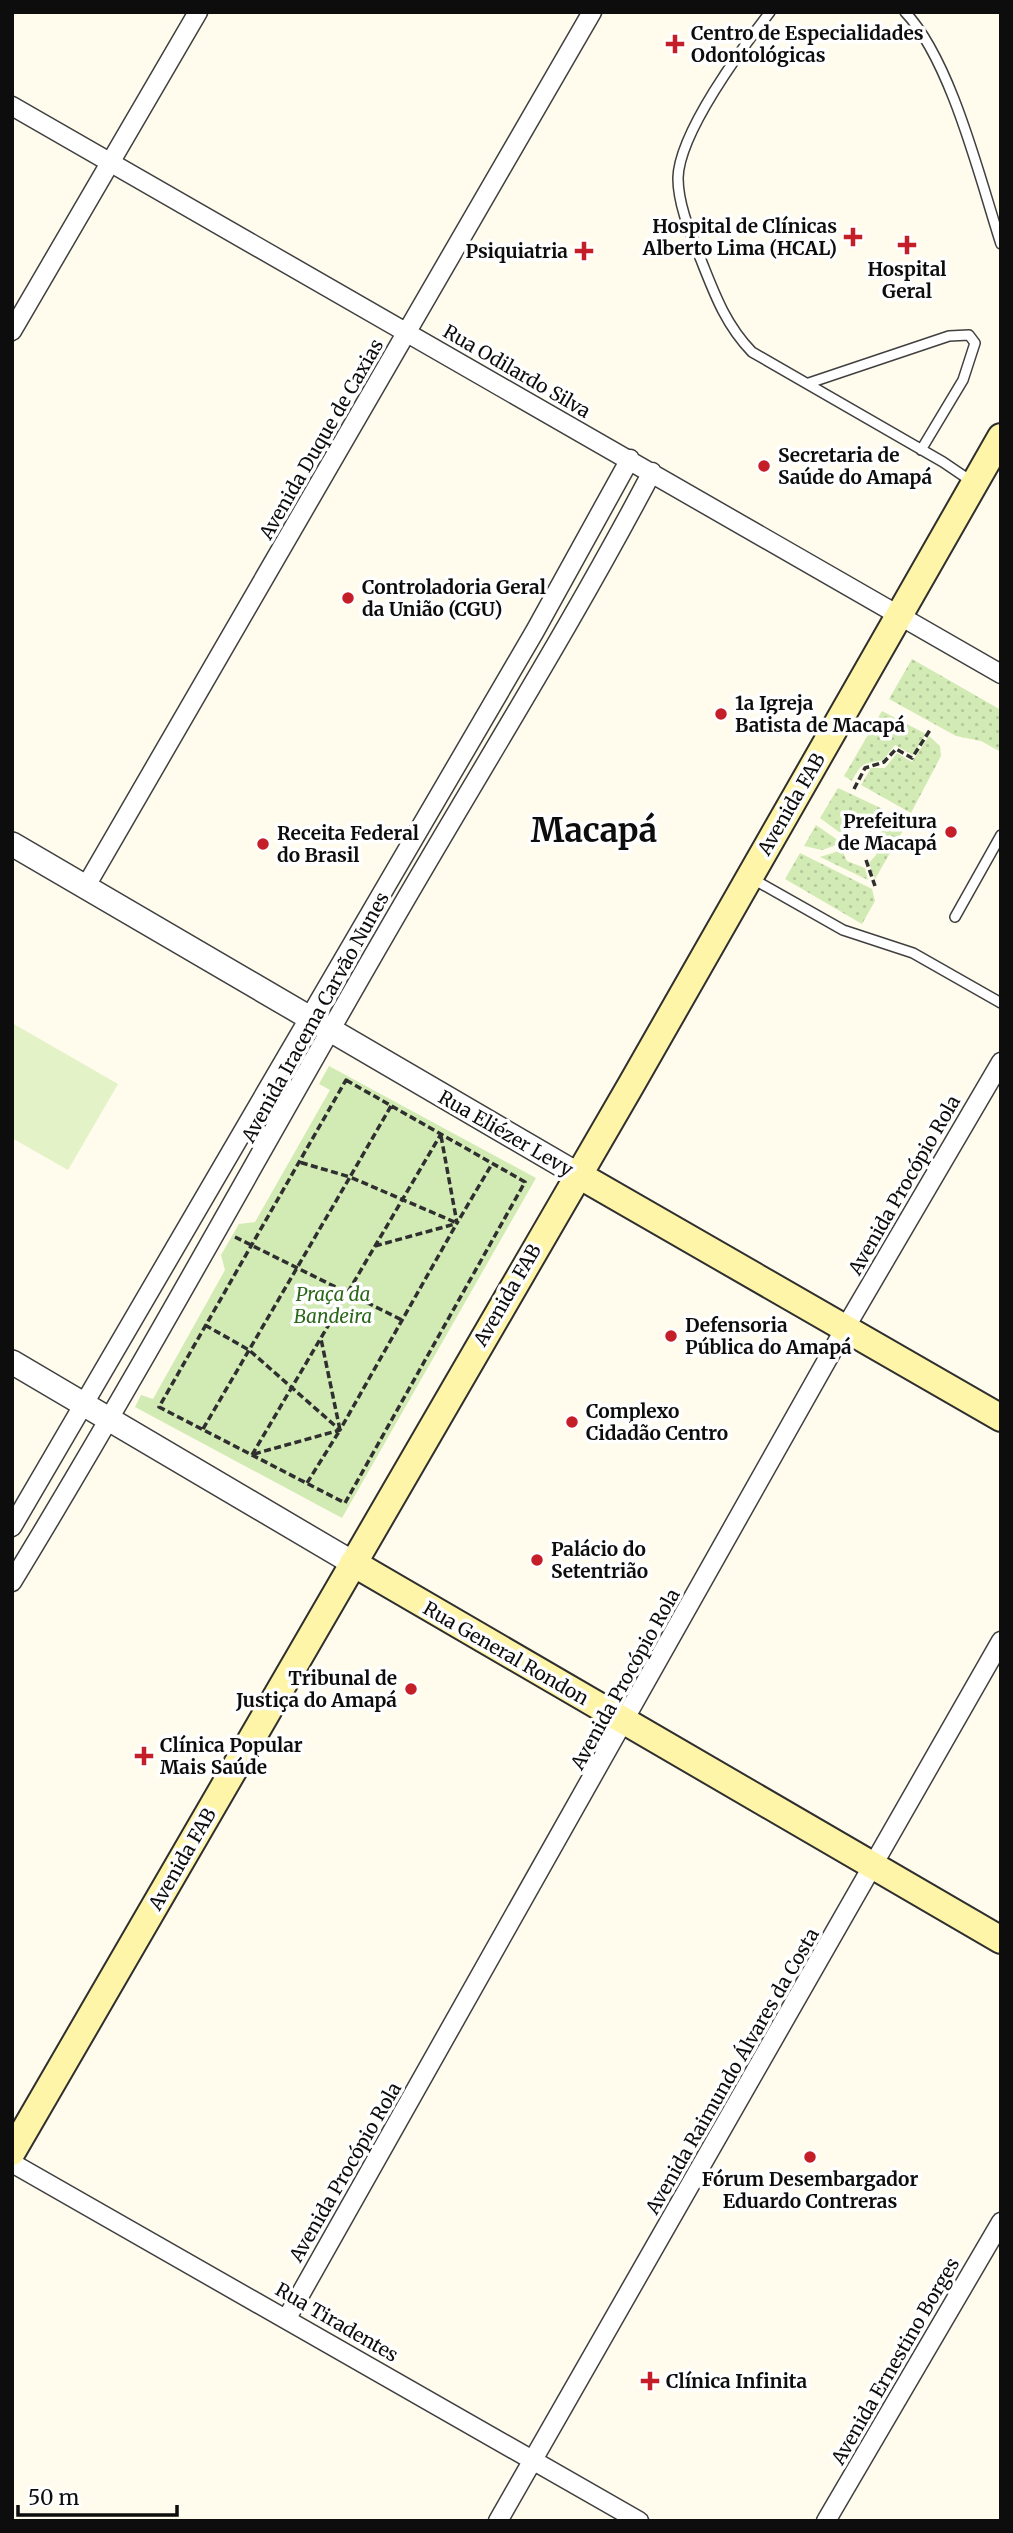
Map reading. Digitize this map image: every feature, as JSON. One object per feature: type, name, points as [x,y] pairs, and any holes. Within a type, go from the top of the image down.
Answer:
[{"type":"main road","name":"Avenida FAB","points":[[12,2152],[1001,437]]},
{"type":"main road","name":"Rua Eliézer Levy","points":[[577,1174],[1001,1418]]},
{"type":"main road","name":"Rua General Rondon","points":[[353,1563],[1001,1940]]},
{"type":"street","points":[[12,331],[198,12]]},
{"type":"street","name":"Avenida Duque de Caxias","points":[[86,886],[592,12]]},
{"type":"street","name":"Rua Odilardo Silva","points":[[12,106],[1001,674]]},
{"type":"street","name":"Avenida Iracema Carvão Nunes","points":[[12,1527],[181,1242],[307,1017],[535,631],[630,459]]},
{"type":"street","name":"Avenida Iracema Carvão Nunes","points":[[12,1582],[109,1420],[331,1031],[560,642],[652,472]]},
{"type":"street","name":"Rua Eliézer Levy","points":[[12,844],[577,1174]]},
{"type":"street","name":"Avenida Procópio Rola","points":[[287,2318],[844,1330],[1001,1062]]},
{"type":"street","points":[[215,1181],[239,1196]]},
{"type":"street","points":[[181,1242],[204,1256]]},
{"type":"street","name":"Rua General Rondon","points":[[12,1362],[353,1563]]},
{"type":"street","name":"Avenida Raimundo Álvares da Costa","points":[[498,2521],[1001,1642]]},
{"type":"street","name":"Rua Tiradentes","points":[[12,2163],[639,2521]]},
{"type":"street","name":"Avenida Ernestino Borges","points":[[826,2521],[1001,2222]]},
{"type":"lane","points":[[770,12],[695,124],[682,154],[678,179],[689,230],[723,314],[734,333],[752,352],[974,483]]},
{"type":"lane","points":[[905,12],[916,23],[945,77],[1001,244]]},
{"type":"lane","points":[[808,383],[936,340],[968,335],[975,343],[970,364],[921,450]]},
{"type":"lane","points":[[955,917],[1001,835]]},
{"type":"lane","points":[[749,877],[843,930],[913,953],[1001,1003]]},
{"type":"path","points":[[854,789],[865,768],[884,762],[896,749],[912,758],[930,730]]},
{"type":"path","points":[[866,860],[875,886]]},
{"type":"path","points":[[346,1080],[441,1134],[525,1182],[345,1503],[159,1407],[346,1080]]},
{"type":"path","points":[[203,1429],[391,1106]]},
{"type":"path","points":[[252,1455],[441,1134]]},
{"type":"path","points":[[441,1134],[457,1223]]},
{"type":"path","points":[[299,1162],[350,1177],[457,1223]]},
{"type":"path","points":[[307,1483],[492,1164]]},
{"type":"path","points":[[374,1247],[457,1223]]},
{"type":"path","points":[[233,1236],[253,1243],[402,1320]]},
{"type":"path","points":[[205,1325],[249,1350],[340,1430]]},
{"type":"path","points":[[321,1337],[340,1430]]},
{"type":"path","points":[[252,1455],[340,1430]]},
{"type":"green space","points":[[912,659],[1001,710],[1001,752],[981,741],[956,736],[889,699]]},
{"type":"green space","points":[[882,711],[926,734],[913,755],[895,745],[883,760],[862,766],[852,781],[844,776]]},
{"type":"green space","points":[[929,736],[940,746],[941,756],[911,813],[861,785],[871,768],[885,768],[897,753],[912,762]]},
{"type":"green space","points":[[838,788],[885,810],[871,832],[863,829],[839,832],[820,818]]},
{"type":"green space","points":[[892,814],[908,822],[875,879],[869,863],[876,855],[879,835]]},
{"type":"green space","points":[[816,825],[842,843],[822,850],[804,846]]},
{"type":"green space","points":[[842,850],[847,861],[865,868],[868,880],[820,857]]},
{"type":"green space","points":[[800,853],[872,889],[875,901],[862,924],[785,879]]},
{"type":"green space","points":[[12,1023],[118,1084],[68,1170],[12,1138]]},
{"type":"green space","name":"Praça da Bandeira","points":[[329,1066],[536,1178],[342,1518],[135,1407],[141,1395],[153,1399],[225,1270],[221,1255],[239,1224],[255,1222],[330,1090],[319,1084]]},
{"type":"place","name":"Centro de Especialidades Odontológicas","points":[[675,44]]},
{"type":"place","name":"Hospital de Clínicas Alberto Lima (HCAL)","points":[[853,237]]},
{"type":"place","name":"Hospital Geral","points":[[907,245]]},
{"type":"place","name":"Psiquiatria","points":[[584,251]]},
{"type":"place","name":"Secretaria de Saúde do Amapá","points":[[764,466]]},
{"type":"place","name":"Controladoria Geral da União (CGU)","points":[[348,598]]},
{"type":"place","name":"1a Igreja Batista de Macapá","points":[[721,714]]},
{"type":"place","name":"Prefeitura de Macapá","points":[[951,832]]},
{"type":"place","name":"Receita Federal do Brasil","points":[[263,844]]},
{"type":"place","name":"Defensoria Pública do Amapá","points":[[671,1336]]},
{"type":"place","name":"Complexo Cidadão Centro","points":[[572,1422]]},
{"type":"place","name":"Palácio do Setentrião","points":[[537,1560]]},
{"type":"place","name":"Tribunal de Justiça do Amapá","points":[[411,1689]]},
{"type":"place","name":"Clínica Popular Mais Saúde","points":[[144,1756]]},
{"type":"place","name":"Fórum Desembargador Eduardo Contreras","points":[[810,2157]]},
{"type":"place","name":"Clínica Infinita","points":[[650,2381]]},
{"type":"district","name":"Macapá","points":[[594,830]]}]
